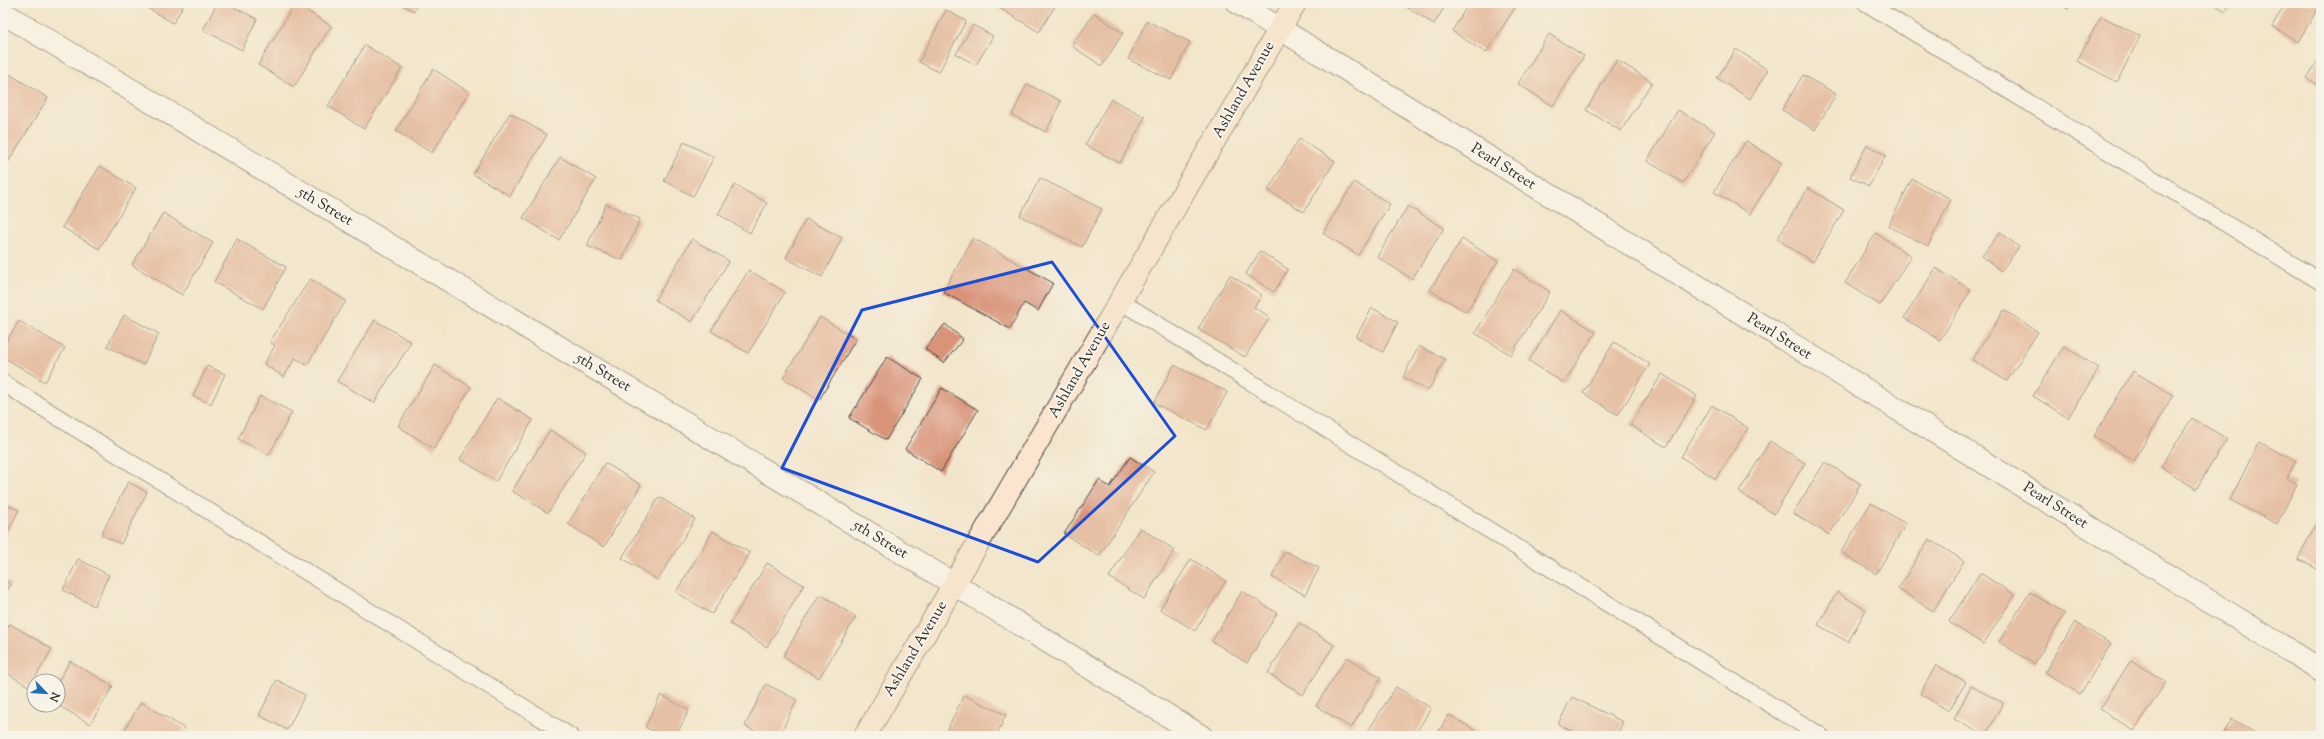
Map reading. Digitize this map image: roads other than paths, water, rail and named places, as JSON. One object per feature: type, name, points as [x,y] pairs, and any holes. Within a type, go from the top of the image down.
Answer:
[{"type":"street","name":"Pearl Street","points":[[1238,3],[2321,670]]},
{"type":"street","name":"Ashland Avenue","points":[[865,736],[1295,3]]},
{"type":"street","name":"5th Street","points":[[3,13],[954,584],[1201,736]]},
{"type":"lane","points":[[1866,3],[2321,282]]},
{"type":"lane","points":[[1120,301],[1821,736]]},
{"type":"lane","points":[[3,383],[570,736]]}]
